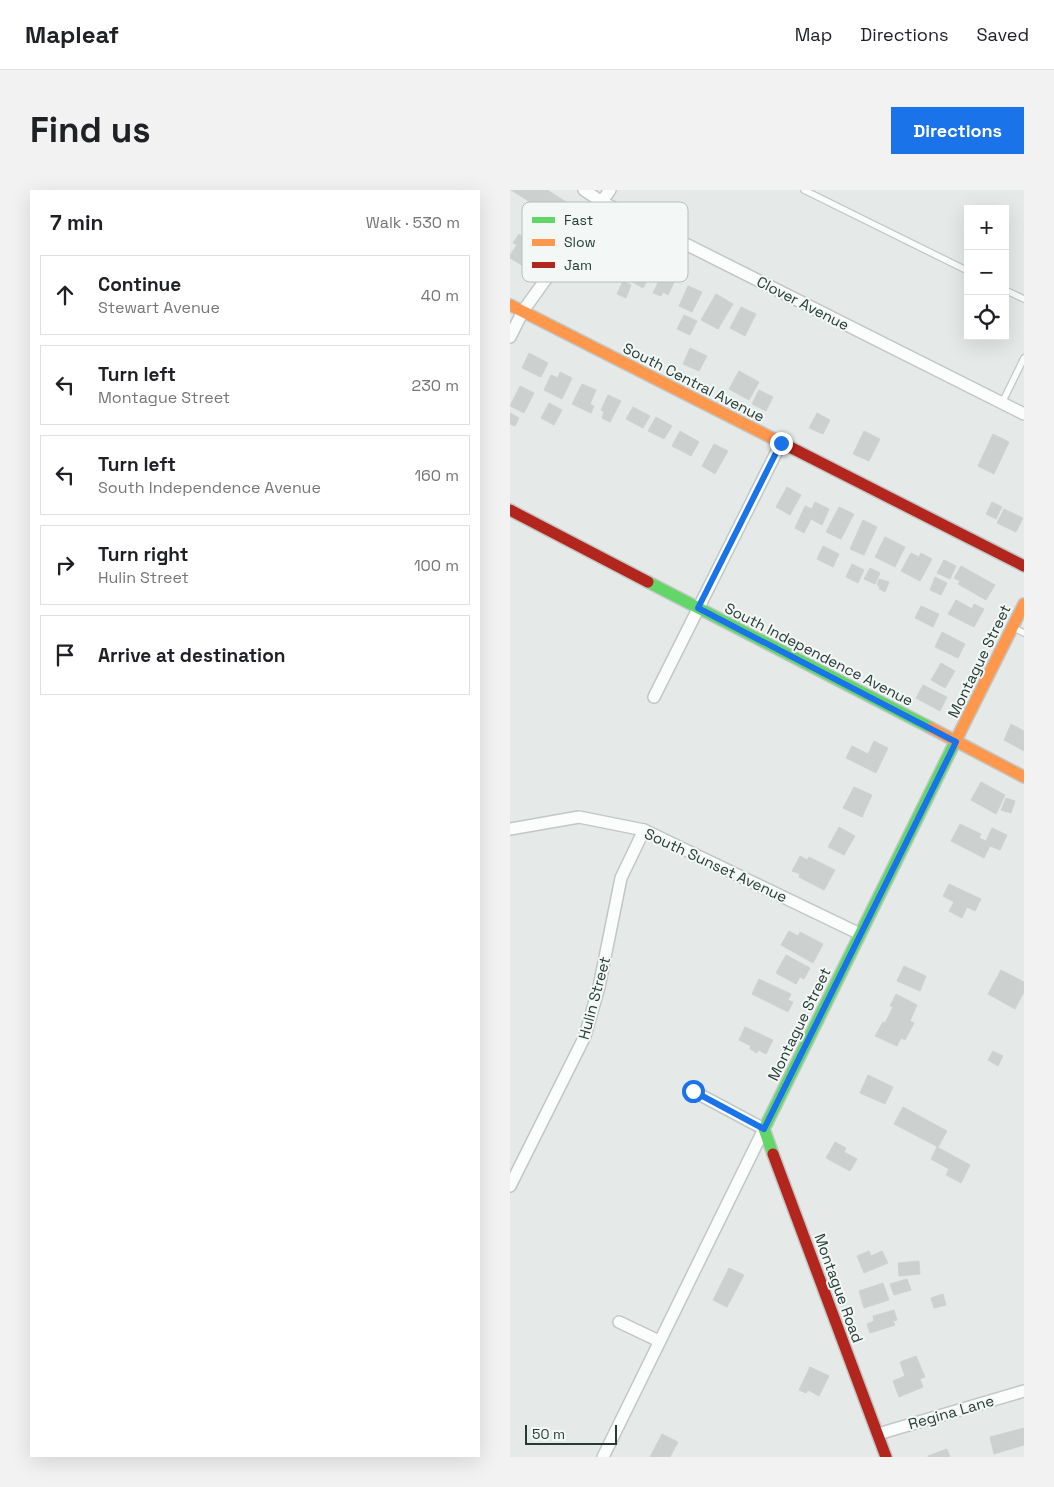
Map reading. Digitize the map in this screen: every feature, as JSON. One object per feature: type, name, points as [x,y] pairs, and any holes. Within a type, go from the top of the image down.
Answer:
[{"type":"street","name":"Clover Avenue","points":[[584,190],[602,202]]},
{"type":"street","points":[[602,202],[610,190]]},
{"type":"street","name":"Clover Avenue","points":[[688,245],[1024,414]]},
{"type":"street","points":[[510,337],[523,312],[545,282]]},
{"type":"street","name":"South Central Avenue","points":[[510,305],[1024,566]]},
{"type":"street","points":[[654,697],[781,443]]},
{"type":"street","name":"South Independence Avenue","points":[[510,510],[1024,777]]},
{"type":"street","name":"Montague Street","points":[[602,1457],[1024,604]]},
{"type":"street","name":"South Sunset Avenue","points":[[511,826],[579,817],[644,830],[860,934]]},
{"type":"street","name":"Hulin Street","points":[[511,1182],[586,1036],[599,987],[621,878],[644,830]]},
{"type":"street","points":[[693,1091],[764,1129]]},
{"type":"street","name":"Montague Road","points":[[764,1129],[886,1457]]},
{"type":"street","points":[[619,1322],[659,1342]]},
{"type":"street","name":"Regina Lane","points":[[878,1434],[1024,1391]]},
{"type":"lane","points":[[804,190],[964,269]]},
{"type":"lane","points":[[1009,292],[1024,299]]},
{"type":"lane","points":[[1002,403],[1024,358]]},
{"type":"lane","points":[[1012,627],[1024,632]]},
{"type":"building","points":[[511,190],[547,190],[566,202],[530,202]]},
{"type":"building","points":[[519,234],[522,236],[522,265],[510,258],[517,245],[513,243]]},
{"type":"building","points":[[623,282],[631,285],[626,298],[617,294]]},
{"type":"building","points":[[632,282],[646,282],[643,288]]},
{"type":"building","points":[[658,282],[674,282],[668,295],[663,292],[661,296],[653,293]]},
{"type":"building","points":[[688,286],[702,292],[692,312],[679,306]]},
{"type":"building","points":[[716,294],[733,304],[718,329],[701,320]]},
{"type":"building","points":[[741,307],[756,314],[745,336],[730,328]]},
{"type":"building","points":[[684,315],[697,321],[690,335],[677,329]]},
{"type":"building","points":[[690,348],[707,356],[699,371],[683,364]]},
{"type":"building","points":[[529,353],[548,363],[541,377],[522,368]]},
{"type":"building","points":[[739,371],[759,382],[749,400],[729,389]]},
{"type":"building","points":[[560,372],[572,378],[562,399],[544,390],[551,375],[558,378]]},
{"type":"building","points":[[582,384],[596,390],[590,404],[594,406],[591,413],[572,404]]},
{"type":"building","points":[[520,386],[534,393],[524,413],[510,406]]},
{"type":"building","points":[[759,390],[773,397],[766,411],[752,404]]},
{"type":"building","points":[[608,395],[621,401],[610,422],[602,418],[604,412],[601,410]]},
{"type":"building","points":[[549,403],[562,410],[554,425],[541,418]]},
{"type":"building","points":[[633,407],[650,416],[643,428],[626,419]]},
{"type":"building","points":[[510,413],[519,418],[515,426],[510,424]]},
{"type":"building","points":[[817,413],[830,420],[823,434],[809,428]]},
{"type":"building","points":[[656,417],[672,426],[664,439],[648,431]]},
{"type":"building","points":[[680,431],[699,442],[691,456],[672,446]]},
{"type":"building","points":[[864,431],[880,439],[869,461],[853,454]]},
{"type":"building","points":[[993,434],[1009,442],[994,474],[978,466]]},
{"type":"building","points":[[714,444],[728,451],[715,474],[702,466]]},
{"type":"building","points":[[787,487],[801,495],[790,515],[776,507]]},
{"type":"building","points":[[815,502],[829,509],[822,525],[811,519],[804,533],[795,528],[805,506],[812,509]]},
{"type":"building","points":[[992,502],[1002,507],[996,519],[986,514]]},
{"type":"building","points":[[839,507],[854,514],[841,539],[826,532]]},
{"type":"building","points":[[1004,509],[1023,518],[1016,532],[997,523]]},
{"type":"building","points":[[863,520],[877,527],[864,555],[850,549]]},
{"type":"building","points":[[885,537],[905,547],[895,567],[875,557]]},
{"type":"building","points":[[823,546],[839,554],[833,567],[817,559]]},
{"type":"building","points":[[911,553],[919,557],[921,553],[932,559],[920,581],[901,571]]},
{"type":"building","points":[[944,560],[956,566],[950,579],[937,573]]},
{"type":"building","points":[[852,564],[864,570],[858,583],[846,577]]},
{"type":"building","points":[[961,566],[995,585],[986,600],[958,584],[960,581],[954,578]]},
{"type":"building","points":[[870,568],[880,573],[875,584],[864,579]]},
{"type":"building","points":[[935,577],[947,583],[941,595],[930,590]]},
{"type":"building","points":[[879,579],[889,582],[885,592],[879,589],[880,587],[877,585]]},
{"type":"building","points":[[956,600],[972,609],[974,604],[984,609],[974,627],[948,614]]},
{"type":"building","points":[[921,606],[939,614],[933,627],[915,618]]},
{"type":"building","points":[[942,632],[965,644],[958,658],[935,647]]},
{"type":"building","points":[[941,663],[955,671],[945,688],[931,680]]},
{"type":"building","points":[[923,685],[947,697],[940,711],[916,698]]},
{"type":"building","points":[[1011,724],[1024,731],[1024,751],[1004,740]]},
{"type":"building","points":[[874,741],[888,748],[876,773],[846,758],[852,746],[868,754]]},
{"type":"building","points":[[981,782],[1005,795],[996,814],[971,800]]},
{"type":"building","points":[[854,787],[872,795],[862,817],[843,808]]},
{"type":"building","points":[[1006,798],[1015,801],[1011,813],[1001,810]]},
{"type":"building","points":[[960,824],[981,834],[979,838],[986,841],[992,828],[1007,835],[1000,850],[990,846],[984,858],[951,841]]},
{"type":"building","points":[[839,827],[855,836],[844,855],[828,847]]},
{"type":"building","points":[[800,856],[807,860],[809,857],[835,870],[824,890],[799,877],[800,874],[792,871]]},
{"type":"building","points":[[949,884],[981,899],[975,911],[967,907],[962,918],[949,911],[954,902],[943,896]]},
{"type":"building","points":[[789,931],[798,936],[800,932],[823,944],[813,963],[781,945]]},
{"type":"building","points":[[786,955],[810,968],[804,979],[800,977],[796,984],[776,973]]},
{"type":"building","points":[[904,966],[926,976],[920,991],[897,981]]},
{"type":"building","points":[[1001,970],[1024,982],[1024,992],[1015,1009],[988,994]]},
{"type":"building","points":[[759,979],[791,994],[788,1000],[793,1002],[788,1012],[752,994]]},
{"type":"building","points":[[896,994],[917,1005],[910,1021],[914,1023],[905,1040],[901,1038],[897,1046],[875,1036],[883,1022],[885,1023],[893,1007],[890,1006]]},
{"type":"building","points":[[745,1027],[773,1040],[766,1054],[758,1050],[757,1053],[750,1049],[751,1046],[739,1040]]},
{"type":"building","points":[[993,1051],[1003,1056],[998,1066],[988,1060]]},
{"type":"building","points":[[868,1075],[893,1087],[885,1104],[860,1093]]},
{"type":"building","points":[[903,1107],[947,1131],[938,1147],[894,1124]]},
{"type":"building","points":[[835,1142],[846,1148],[844,1152],[857,1159],[850,1171],[826,1158]]},
{"type":"building","points":[[937,1147],[970,1165],[961,1183],[946,1175],[949,1169],[931,1159]]},
{"type":"building","points":[[869,1251],[871,1256],[882,1251],[888,1263],[864,1273],[857,1256]]},
{"type":"building","points":[[919,1261],[920,1274],[899,1276],[898,1263]]},
{"type":"building","points":[[729,1268],[744,1275],[727,1307],[713,1300]]},
{"type":"building","points":[[907,1279],[911,1290],[894,1295],[890,1284]]},
{"type":"building","points":[[883,1283],[889,1300],[864,1308],[859,1291]]},
{"type":"building","points":[[943,1294],[946,1305],[934,1308],[931,1298]]},
{"type":"building","points":[[894,1310],[897,1320],[893,1321],[895,1325],[870,1333],[867,1324],[874,1321],[873,1316]]},
{"type":"building","points":[[916,1356],[925,1377],[920,1379],[923,1387],[899,1397],[893,1381],[905,1376],[900,1362]]},
{"type":"building","points":[[810,1367],[829,1376],[819,1396],[808,1390],[806,1393],[799,1390]]},
{"type":"building","points":[[1024,1428],[1024,1445],[994,1454],[990,1437]]},
{"type":"building","points":[[662,1434],[678,1442],[670,1457],[650,1457]]},
{"type":"building","points":[[947,1449],[950,1457],[928,1457],[928,1456]]},
{"type":"traffic: fast","points":[[648,582],[931,728]]},
{"type":"traffic: fast","points":[[773,1154],[764,1129],[959,734]]},
{"type":"traffic: slow","points":[[510,305],[780,442]]},
{"type":"traffic: slow","points":[[959,734],[1024,604]]},
{"type":"traffic: slow","points":[[931,728],[1024,777]]},
{"type":"traffic: jam","points":[[780,442],[1024,566]]},
{"type":"traffic: jam","points":[[510,510],[648,582]]},
{"type":"traffic: jam","points":[[773,1154],[886,1457]]},
{"type":"route","points":[[693,1091],[764,1129],[956,742],[698,608],[781,443]]}]
